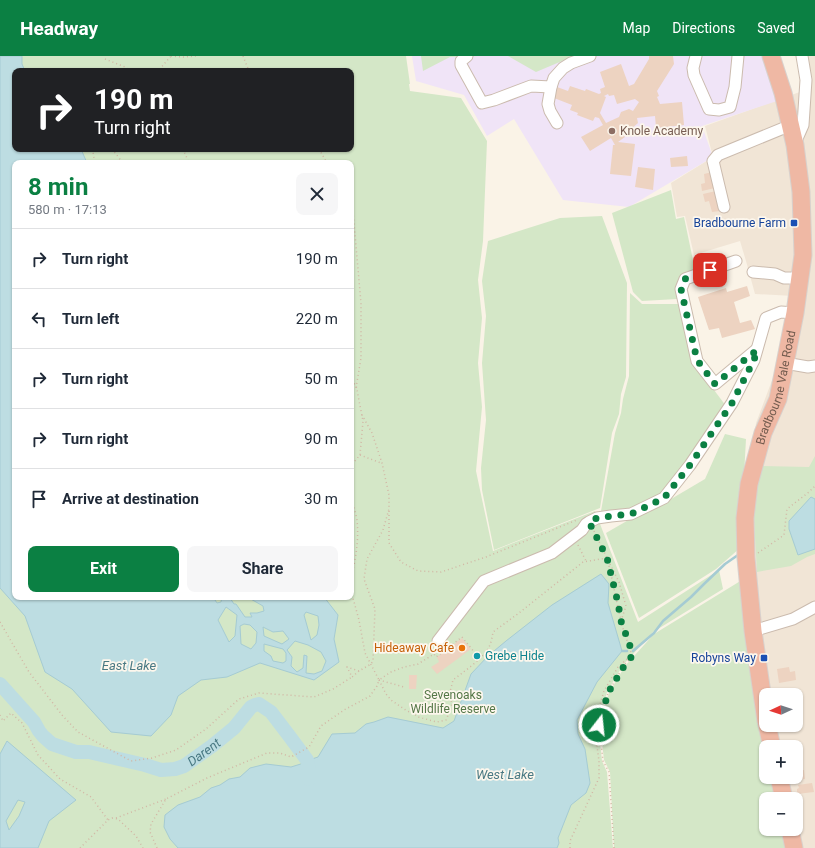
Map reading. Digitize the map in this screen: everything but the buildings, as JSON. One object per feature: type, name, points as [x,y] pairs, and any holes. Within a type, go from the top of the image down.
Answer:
[{"type":"highway","name":"Bradbourne Vale Road","points":[[761,688],[753,631],[746,558],[745,518],[749,484],[763,433],[778,399],[795,313],[803,255],[801,192],[795,144],[783,93],[771,56]]},
{"type":"highway","points":[[791,836],[794,848]]},
{"type":"street","points":[[467,56],[461,61],[461,65],[482,103],[531,86],[551,87]]},
{"type":"street","points":[[557,123],[548,104],[554,78],[570,63],[590,56]]},
{"type":"street","points":[[696,56],[693,68],[694,75],[709,109],[719,110],[730,107],[735,87],[738,56]]},
{"type":"street","points":[[795,144],[803,124],[806,80],[802,56]]},
{"type":"street","points":[[724,207],[713,161],[718,155],[791,125]]},
{"type":"street","points":[[736,261],[685,279],[681,289],[697,360],[715,384],[757,350]]},
{"type":"street","points":[[753,272],[775,274],[784,278],[800,278]]},
{"type":"street","points":[[438,640],[484,581],[552,553],[582,530],[586,524],[593,520],[631,514],[664,498],[690,465],[732,403],[754,360],[766,318],[781,312],[795,313]]},
{"type":"street","points":[[785,363],[808,367],[815,366]]},
{"type":"street","points":[[753,631],[793,619],[815,607]]},
{"type":"path","points":[[161,68],[171,56],[196,56]]},
{"type":"path","points":[[243,56],[248,68]]},
{"type":"path","points":[[105,59],[127,68]]},
{"type":"path","points":[[114,152],[121,160]]},
{"type":"path","points":[[354,223],[361,303],[361,358],[356,388]]},
{"type":"path","points":[[354,383],[356,385],[363,421],[360,455],[354,462]]},
{"type":"path","points":[[362,415],[372,433],[382,463],[389,494],[390,543],[401,562],[418,571],[441,572],[486,557],[580,519],[593,520],[607,558],[619,582],[626,606],[621,621]]},
{"type":"path","points":[[360,455],[382,463]]},
{"type":"path","points":[[746,558],[756,554],[784,535],[787,509],[815,486]]},
{"type":"path","points":[[354,509],[357,520],[358,541],[354,567]]},
{"type":"path","points":[[0,622],[29,672],[78,732],[131,761],[152,758],[176,750],[206,729],[239,699],[259,692],[314,696],[333,689],[371,664],[373,661],[375,609],[364,579],[367,559],[383,530],[389,509]]},
{"type":"path","points":[[571,538],[578,544],[586,561]]},
{"type":"path","points":[[353,600],[366,652],[386,694],[391,700],[407,711],[418,717],[437,722],[446,720],[452,706],[450,692],[453,680],[487,651],[492,640],[493,632],[583,562],[607,558]]},
{"type":"path","points":[[607,558],[621,621],[632,656],[624,666],[608,693],[599,725],[603,761],[609,772],[614,848]]},
{"type":"path","points":[[80,848],[108,820],[112,818],[166,799],[207,778],[267,753],[280,753],[291,757],[309,747],[321,726],[344,710],[370,696],[379,680],[391,672],[418,664],[434,654],[436,656],[462,637],[475,653]]},
{"type":"path","points":[[570,848],[570,841],[599,778],[599,761],[594,724],[604,691],[618,667],[632,656]]},
{"type":"path","points":[[352,677],[347,667],[359,671]]},
{"type":"path","points":[[379,680],[404,687]]},
{"type":"path","points":[[0,715],[3,720],[11,713],[22,723],[38,755],[60,779],[91,797],[108,820]]},
{"type":"path","points":[[157,848],[150,832],[151,824],[166,799]]},
{"type":"path","points":[[115,818],[136,836],[143,848]]},
{"type":"shaded area","name":"Knole Academy","points":[[412,56],[764,56],[777,101],[702,126],[713,157],[629,207],[563,200],[514,119],[487,136],[464,95],[416,81]]},
{"type":"shaded area","points":[[803,56],[815,56],[815,848],[802,848],[798,836],[803,836],[803,792],[785,792],[784,784],[803,784],[803,740],[774,740],[773,732],[803,732],[803,688],[766,688],[748,540],[751,468],[756,423],[789,335],[794,296],[755,294],[740,241],[694,255],[685,216],[677,217],[671,183],[713,157],[705,126],[811,88]]},
{"type":"green space","name":"Sevenoaks Wildlife Reserve","points":[[0,56],[406,56],[410,91],[461,98],[487,141],[483,241],[478,280],[482,318],[478,363],[482,407],[476,471],[493,551],[595,511],[638,622],[719,570],[723,589],[653,632],[623,665],[607,692],[598,725],[602,761],[607,772],[613,848],[0,848]]},
{"type":"green space","points":[[421,56],[478,56],[450,57],[423,71]]},
{"type":"green space","points":[[508,56],[574,56],[536,72]]},
{"type":"green space","points":[[671,190],[676,219],[684,217],[695,270],[679,278],[676,289],[677,299],[642,301],[633,292],[612,213]]},
{"type":"green space","points":[[602,216],[627,283],[626,377],[621,394],[619,414],[612,433],[600,508],[494,550],[482,490],[481,468],[486,420],[482,363],[486,316],[482,281],[488,241],[560,218]]},
{"type":"green space","points":[[630,293],[642,304],[679,304],[693,362],[726,406],[662,495],[631,508],[601,511],[615,433],[629,376]]},
{"type":"green space","points":[[725,434],[746,439],[740,548],[716,569],[639,618],[606,533],[632,518],[666,502],[705,479]]},
{"type":"green space","points":[[815,456],[815,554],[791,566],[757,572],[752,485],[760,466],[809,467]]},
{"type":"green space","points":[[742,580],[759,698],[759,732],[764,732],[765,740],[759,740],[759,784],[775,784],[776,792],[759,792],[759,836],[785,836],[788,848],[614,848],[610,772],[604,760],[600,725],[609,693],[625,666],[654,634]]},
{"type":"water","name":"East Lake","points":[[0,56],[22,56],[24,68],[12,68],[12,152],[82,152],[86,160],[12,160],[12,600],[215,600],[217,603],[221,602],[221,600],[231,600],[245,617],[252,617],[250,613],[264,611],[263,606],[252,600],[326,600],[338,615],[334,639],[339,662],[314,680],[260,663],[227,677],[201,680],[178,696],[171,715],[151,736],[111,732],[72,689],[45,672],[25,616],[0,588]],"holes":[[[226,607],[237,615],[235,636],[229,642],[218,620]],[[306,612],[318,616],[319,625],[317,635],[311,640],[304,615]],[[244,624],[250,625],[257,632],[256,643],[251,649],[241,644],[240,626]],[[263,627],[273,632],[283,631],[289,639],[282,644],[264,636]],[[295,641],[308,645],[321,652],[326,661],[322,671],[314,674],[306,673],[307,656],[304,655],[303,668],[297,672],[291,666],[292,657],[287,650]],[[264,644],[283,649],[286,653],[286,661],[283,663],[273,661],[271,656],[264,651]]]},
{"type":"water","points":[[811,497],[815,499],[815,549],[798,555],[789,529],[789,521]]},
{"type":"water","name":"West Lake","points":[[601,574],[609,584],[608,603],[622,651],[597,682],[577,720],[578,734],[585,749],[590,783],[586,793],[571,805],[558,838],[559,843],[557,848],[178,848],[170,839],[164,827],[165,815],[178,805],[200,797],[211,788],[220,785],[229,779],[240,777],[250,768],[266,764],[291,767],[318,757],[332,734],[355,733],[366,724],[388,717],[443,728],[454,721],[471,674],[488,656],[552,605]]},
{"type":"water","points":[[7,741],[76,800],[49,821],[38,848],[0,848],[0,754]],"holes":[[[18,800],[25,802],[19,816],[9,830],[6,821]]]},
{"type":"waterway","points":[[633,651],[654,633],[663,621],[691,597],[725,564],[738,555]]},
{"type":"waterway","points":[[622,651],[627,651]]},
{"type":"waterway","name":"Darent","points":[[0,684],[34,722],[43,736],[52,744],[76,752],[89,752],[161,770],[175,769],[184,766],[234,728],[251,707],[259,704],[271,712],[307,760],[309,779]]},
{"type":"place","name":"Knole Academy","points":[[612,131]]},
{"type":"place","name":"Bradbourne Farm","points":[[794,223]]},
{"type":"place","name":"Hideaway Cafe","points":[[462,648]]},
{"type":"place","name":"Grebe Hide","points":[[477,656]]},
{"type":"place","name":"Robyns Way","points":[[764,658]]},
{"type":"route","points":[[599,725],[608,693],[624,666],[632,656],[621,621],[607,558],[589,522],[597,518],[631,514],[664,498],[690,465],[732,403],[754,360],[757,350],[715,384],[697,360],[681,289],[685,279],[710,270]]}]
